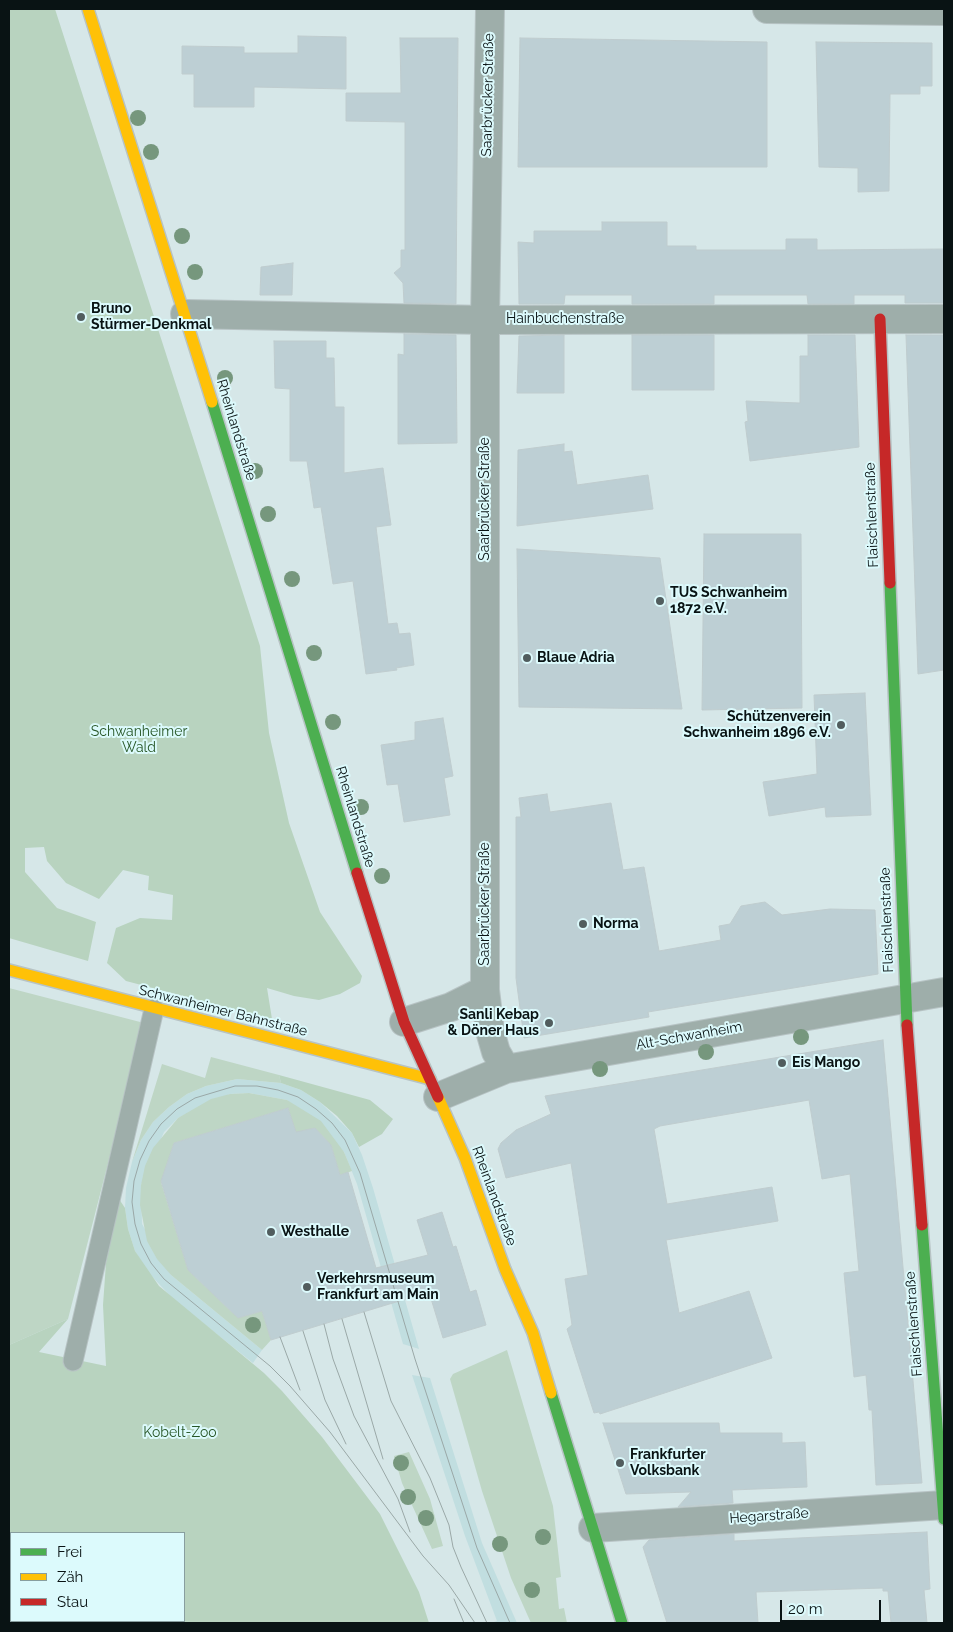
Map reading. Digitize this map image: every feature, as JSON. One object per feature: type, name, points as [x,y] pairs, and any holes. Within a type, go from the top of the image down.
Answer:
[{"type":"street","name":"Rheinlandstraße","points":[[88,9],[185,314],[404,1022],[465,1158],[504,1270],[533,1333],[622,1623]]},
{"type":"street","name":"Saarbrücker Straße","points":[[490,9],[485,320],[485,990],[490,1030],[496,1052],[506,1069]]},
{"type":"street","points":[[767,9],[944,11]]},
{"type":"street","name":"Hainbuchenstraße","points":[[185,314],[485,320],[944,319]]},
{"type":"street","name":"Flaischlenstraße","points":[[880,319],[905,998],[944,1510]]},
{"type":"street","name":"Schwanheimer Bahnstraße","points":[[9,970],[434,1088]]},
{"type":"street","points":[[404,1022],[451,1007],[485,990]]},
{"type":"street","name":"Alt-Schwanheim","points":[[434,1088],[506,1069],[944,992]]},
{"type":"street","name":"Hegarstraße","points":[[593,1528],[944,1510]]},
{"type":"lane","points":[[73,1361],[154,1009]]},
{"type":"shaded area","points":[[237,1079],[281,1083],[301,1090],[320,1102],[352,1133],[373,1188],[419,1349],[403,1344],[357,1184],[344,1152],[287,1100],[249,1093],[230,1094],[178,1118],[164,1132],[141,1185],[142,1224],[171,1275],[262,1350],[253,1363],[174,1300],[146,1270],[135,1251],[128,1229],[125,1208],[126,1188],[132,1162],[141,1140],[153,1122],[187,1094],[206,1086]]},
{"type":"shaded area","points":[[412,1375],[430,1378],[482,1543],[517,1623],[491,1623],[497,1621],[465,1536]]},
{"type":"green space","name":"Schwanheimer Wald","points":[[9,9],[55,9],[260,646],[269,733],[289,823],[320,912],[362,976],[360,983],[340,994],[319,1000],[294,996],[267,988],[272,1019],[126,981],[107,963],[116,928],[140,918],[172,920],[173,895],[148,890],[149,876],[123,870],[99,899],[66,883],[47,861],[44,847],[25,848],[25,872],[57,908],[96,922],[88,961],[9,938]]},
{"type":"green space","points":[[9,988],[144,1023],[68,1319],[9,1345]]},
{"type":"green space","points":[[211,1057],[279,1075],[281,1083],[237,1079],[206,1086],[187,1094],[153,1122],[141,1140],[132,1162],[162,1064],[205,1078]]},
{"type":"green space","points":[[279,1075],[370,1100],[393,1119],[382,1134],[359,1147],[352,1133],[337,1116],[301,1090],[281,1083]]},
{"type":"green space","points":[[249,1093],[287,1100],[321,1121],[344,1152],[352,1171],[340,1175],[331,1145],[315,1128],[296,1133],[288,1108],[174,1143],[161,1182],[188,1270],[238,1318],[262,1311],[271,1340],[262,1350],[171,1275],[157,1259],[147,1241],[140,1205],[141,1185],[145,1166],[153,1148],[178,1118],[211,1099],[230,1094]]},
{"type":"green space","name":"Kobelt-Zoo","points":[[119,1199],[125,1208],[128,1229],[135,1251],[159,1286],[264,1373],[282,1391],[322,1437],[380,1514],[419,1592],[429,1623],[9,1623],[9,1345],[68,1319],[39,1352],[106,1366],[103,1305],[106,1263]]},
{"type":"green space","points":[[507,1350],[553,1506],[561,1577],[556,1578],[559,1609],[564,1608],[567,1623],[531,1623],[511,1578],[482,1491],[450,1379],[453,1374]]},
{"type":"green space","points":[[409,1452],[430,1499],[443,1546],[432,1549],[402,1483],[394,1456]]},
{"type":"building","points":[[298,36],[346,37],[346,89],[254,87],[254,107],[194,107],[194,74],[182,74],[182,46],[244,47],[244,53],[298,53]]},
{"type":"building","points":[[400,38],[458,38],[456,304],[404,303],[403,283],[394,273],[401,267],[401,250],[405,250],[405,122],[346,121],[346,93],[401,93]]},
{"type":"building","points":[[520,38],[767,42],[767,167],[518,167]]},
{"type":"building","points":[[816,42],[932,43],[932,86],[920,86],[920,94],[890,94],[889,191],[858,192],[858,168],[819,167]]},
{"type":"building","points":[[602,222],[667,222],[667,246],[696,246],[696,250],[786,250],[786,239],[817,239],[817,250],[944,249],[944,303],[905,303],[905,295],[854,295],[854,304],[808,304],[807,295],[714,295],[714,304],[632,304],[632,295],[565,295],[564,304],[519,304],[518,242],[534,243],[534,231],[602,231]]},
{"type":"building","points":[[293,263],[292,295],[260,295],[261,267]]},
{"type":"building","points":[[404,334],[456,335],[457,443],[398,444],[398,354],[404,355]]},
{"type":"building","points":[[564,335],[564,393],[517,393],[519,336]]},
{"type":"building","points":[[632,335],[714,335],[714,390],[632,390]]},
{"type":"building","points":[[808,335],[855,335],[859,447],[750,461],[745,422],[748,421],[746,401],[800,403],[800,356],[808,356]]},
{"type":"building","points":[[906,335],[944,335],[944,670],[918,674]]},
{"type":"building","points":[[274,341],[326,341],[326,358],[334,358],[335,407],[344,407],[344,473],[383,468],[391,525],[376,527],[388,624],[397,623],[399,634],[410,633],[414,665],[396,668],[397,670],[366,674],[353,581],[333,584],[321,507],[314,508],[307,461],[290,461],[290,389],[275,388]]},
{"type":"building","points":[[564,444],[564,452],[572,451],[577,485],[648,475],[653,509],[517,526],[518,450]]},
{"type":"building","points":[[704,534],[801,534],[802,708],[702,710]]},
{"type":"building","points":[[517,549],[660,558],[682,709],[519,707]]},
{"type":"building","points":[[865,693],[871,815],[826,817],[825,807],[769,816],[763,782],[817,774],[814,695]]},
{"type":"building","points":[[443,718],[453,776],[444,778],[450,815],[404,822],[398,784],[387,785],[381,745],[415,740],[415,722]]},
{"type":"building","points":[[547,794],[550,812],[611,803],[623,870],[644,867],[659,951],[721,940],[719,926],[730,924],[741,906],[765,902],[782,915],[830,909],[875,910],[878,974],[648,1012],[649,1017],[524,1038],[516,978],[516,817],[521,817],[519,798]]},
{"type":"building","points":[[883,1040],[922,1483],[876,1485],[872,1410],[869,1410],[866,1375],[854,1377],[844,1273],[859,1271],[850,1174],[822,1179],[809,1100],[660,1126],[654,1129],[667,1204],[772,1187],[778,1221],[666,1240],[679,1313],[749,1291],[772,1358],[600,1414],[599,1412],[594,1413],[567,1329],[572,1325],[565,1279],[588,1275],[571,1163],[506,1178],[498,1149],[501,1143],[516,1130],[551,1114],[545,1096]]},
{"type":"building","name":"Westhalle","points":[[288,1108],[296,1132],[315,1128],[331,1145],[340,1175],[348,1172],[376,1268],[428,1255],[417,1220],[442,1212],[453,1247],[456,1246],[470,1292],[476,1290],[486,1325],[443,1338],[429,1292],[271,1340],[262,1311],[238,1318],[188,1270],[161,1181],[174,1143]]},
{"type":"building","points":[[603,1423],[719,1423],[720,1433],[782,1433],[782,1443],[805,1442],[807,1487],[732,1490],[733,1503],[678,1507],[691,1492],[626,1494]]},
{"type":"building","points":[[927,1532],[930,1589],[924,1590],[927,1623],[891,1623],[888,1591],[883,1591],[883,1588],[756,1592],[758,1623],[667,1623],[643,1547],[649,1540],[734,1534],[734,1541]]},
{"type":"tram line","points":[[475,1623],[449,1585],[423,1556],[330,1432],[290,1386],[270,1366],[164,1279],[151,1263],[141,1244],[135,1224],[132,1202],[134,1181],[140,1160],[149,1141],[161,1124],[177,1109],[195,1098],[235,1086],[257,1086],[278,1090],[298,1097],[316,1109],[332,1123],[345,1140],[360,1173],[415,1359],[477,1548],[510,1623]]},
{"type":"tram line","points":[[364,1312],[391,1401],[430,1478],[449,1525],[453,1547],[487,1623]]},
{"type":"tram line","points":[[342,1319],[383,1459]]},
{"type":"tram line","points":[[324,1324],[333,1359],[354,1416],[398,1499],[410,1532]]},
{"type":"tram line","points":[[303,1331],[325,1400],[346,1444]]},
{"type":"tram line","points":[[280,1337],[300,1390]]},
{"type":"tram line","points":[[454,1599],[464,1623]]},
{"type":"traffic: fast","points":[[212,402],[357,873]]},
{"type":"traffic: fast","points":[[890,583],[907,1025]]},
{"type":"traffic: fast","points":[[922,1225],[944,1519]]},
{"type":"traffic: fast","points":[[551,1393],[622,1623]]},
{"type":"traffic: slow","points":[[88,9],[212,402]]},
{"type":"traffic: slow","points":[[9,970],[430,1079]]},
{"type":"traffic: slow","points":[[438,1097],[465,1158],[505,1269],[533,1333],[551,1393]]},
{"type":"traffic: jam","points":[[880,319],[890,583]]},
{"type":"traffic: jam","points":[[357,873],[404,1022],[438,1097]]},
{"type":"traffic: jam","points":[[907,1025],[922,1225]]},
{"type":"place","name":"Bruno Stürmer-Denkmal","points":[[81,317]]},
{"type":"place","name":"TUS Schwanheim 1872 e.V.","points":[[660,601]]},
{"type":"place","name":"Blaue Adria","points":[[527,658]]},
{"type":"place","name":"Schützenverein Schwanheim 1896 e.V.","points":[[841,725]]},
{"type":"place","name":"Norma","points":[[583,924]]},
{"type":"place","name":"Sanli Kebap & Döner Haus","points":[[549,1023]]},
{"type":"place","name":"Eis Mango","points":[[782,1063]]},
{"type":"place","name":"Westhalle","points":[[271,1232]]},
{"type":"place","name":"Verkehrsmuseum Frankfurt am Main","points":[[307,1287]]},
{"type":"place","name":"Frankfurter Volksbank","points":[[620,1463]]}]
